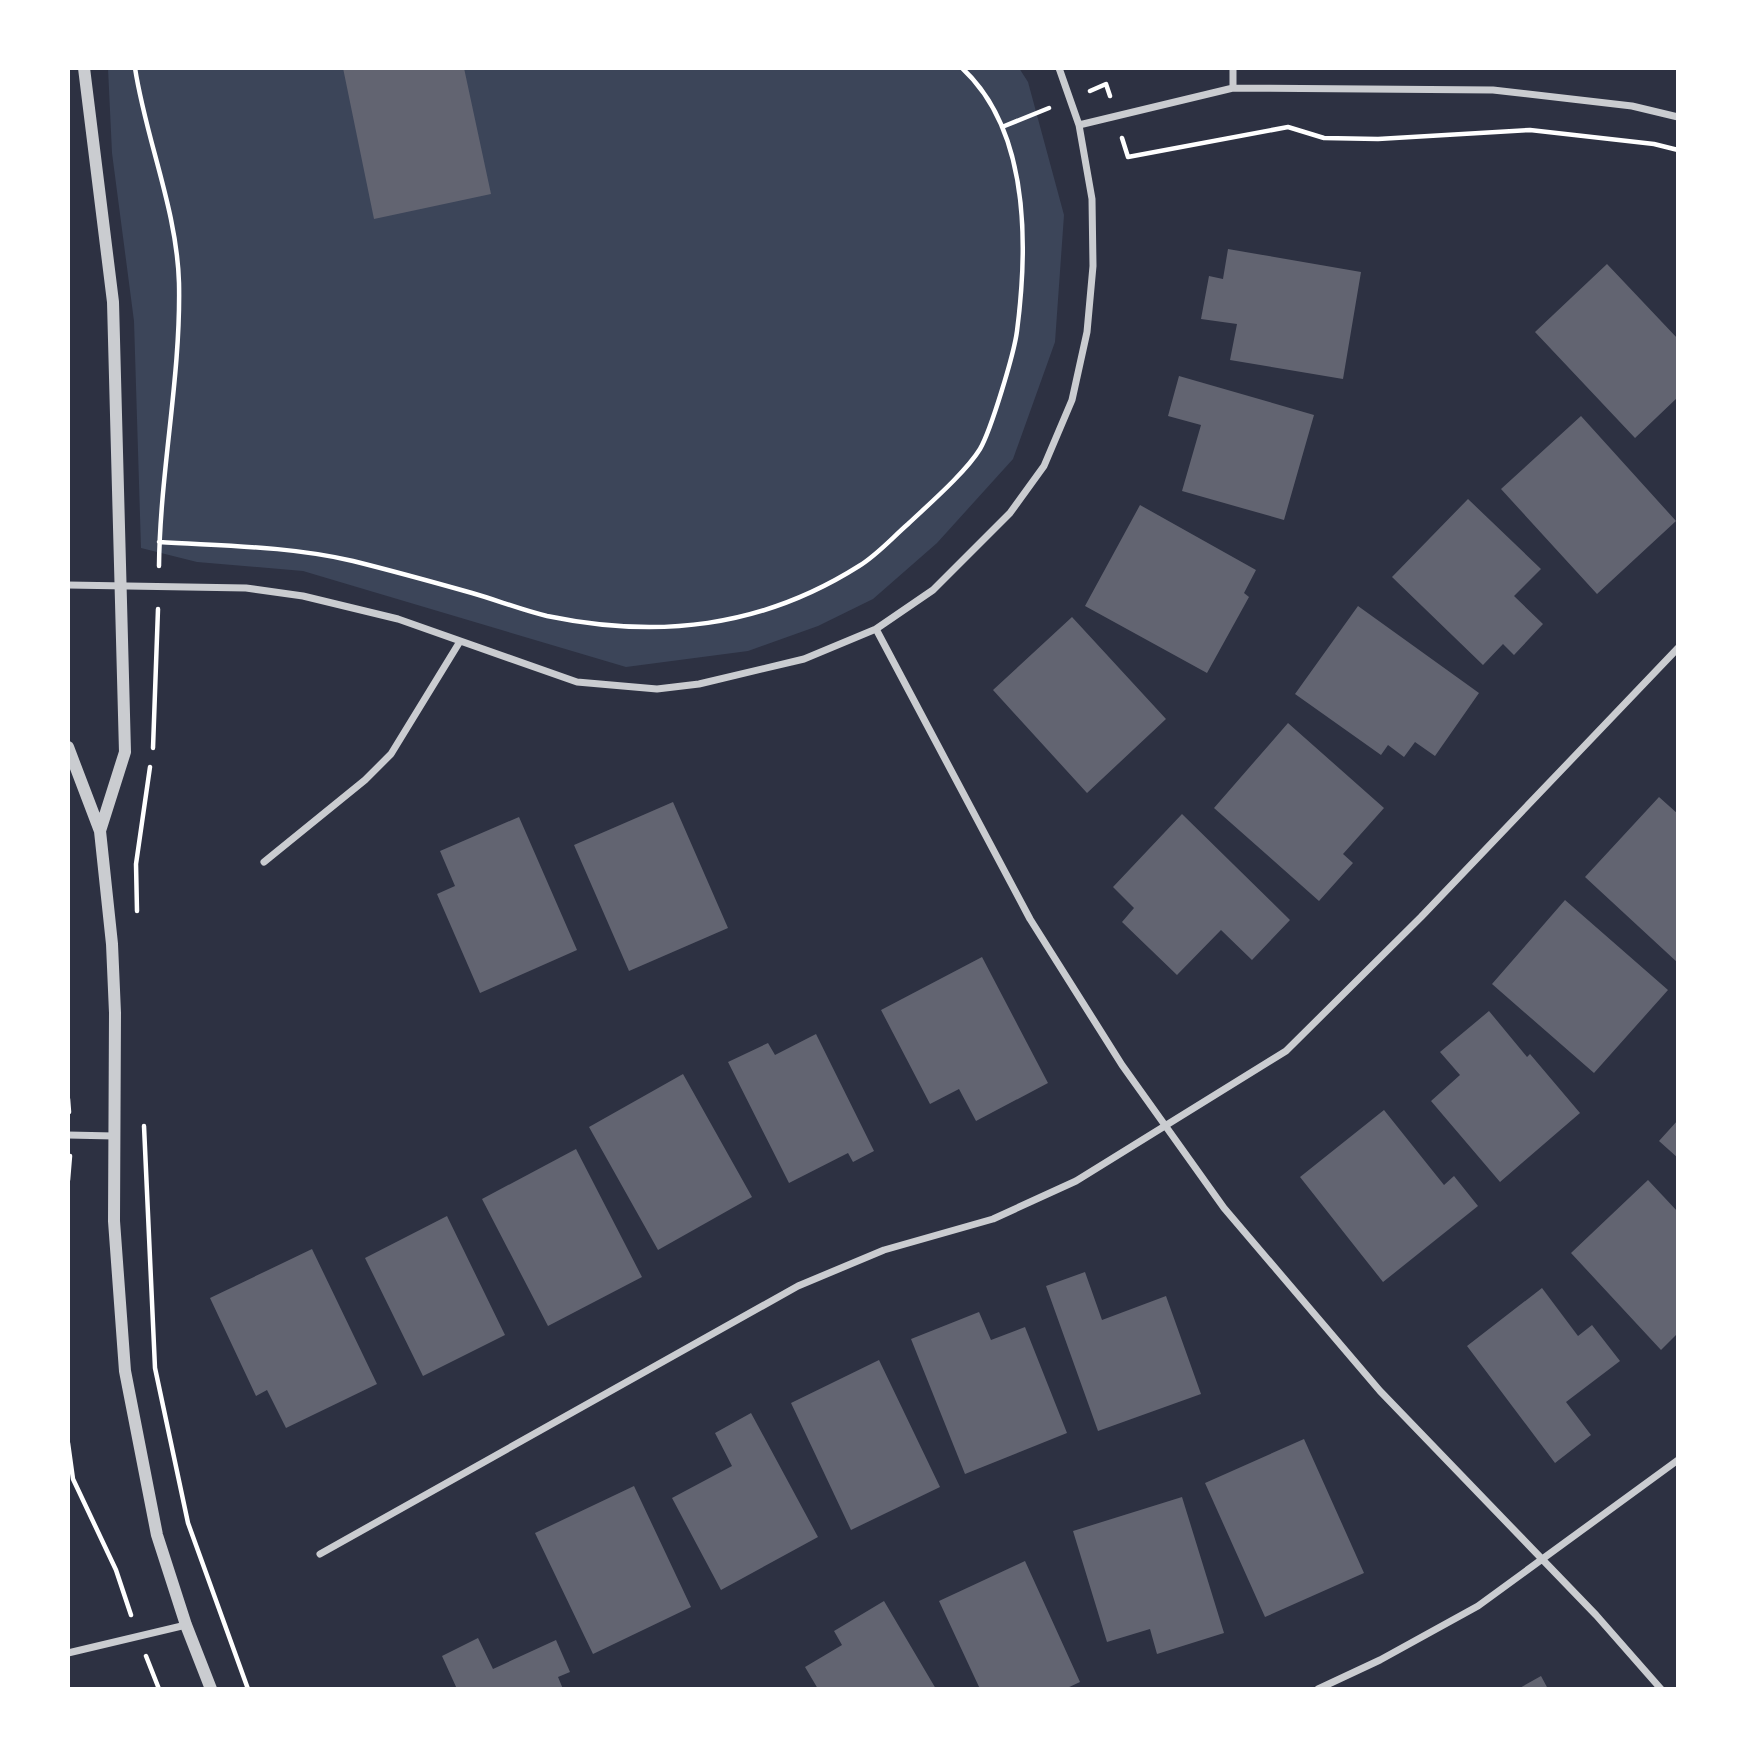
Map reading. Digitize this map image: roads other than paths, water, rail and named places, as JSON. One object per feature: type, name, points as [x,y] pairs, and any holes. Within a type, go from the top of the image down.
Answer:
[{"type":"street","points":[[84,68],[113,302],[125,752],[100,831]]},
{"type":"street","points":[[68,584],[246,589],[303,596],[398,619],[459,643],[578,682],[657,689],[699,684],[804,659],[876,629],[933,590],[1010,513],[1044,466],[1072,400],[1087,332],[1093,266],[1092,199],[1080,125],[1059,68]]},
{"type":"street","points":[[1233,68],[1233,88]]},
{"type":"street","points":[[1080,125],[1233,88],[1493,90],[1632,107],[1678,117]]},
{"type":"street","points":[[876,629],[1030,919],[1122,1065],[1224,1208],[1380,1391],[1543,1560],[1661,1689]]},
{"type":"street","points":[[264,862],[365,780],[391,754],[459,643]]},
{"type":"street","points":[[320,1553],[799,1286],[884,1250],[993,1219],[1076,1181],[1286,1051],[1421,917],[1678,648]]},
{"type":"street","points":[[68,747],[100,831],[112,944],[115,1245],[125,1371],[156,1535],[211,1689]]},
{"type":"street","points":[[68,1135],[114,1136]]},
{"type":"street","points":[[1318,1689],[1380,1660],[1478,1606],[1678,1460]]},
{"type":"street","points":[[68,1653],[186,1625]]}]
